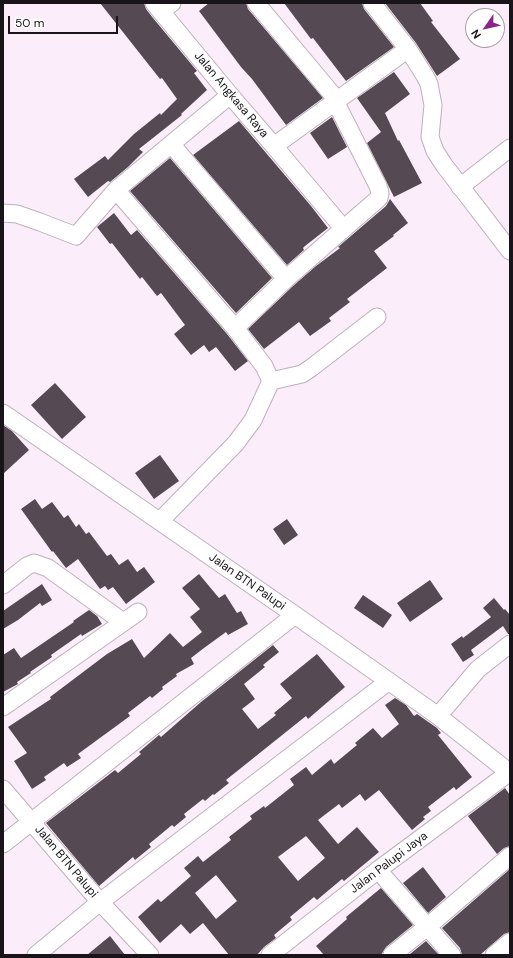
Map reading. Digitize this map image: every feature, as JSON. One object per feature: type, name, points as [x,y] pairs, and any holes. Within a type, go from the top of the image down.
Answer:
[{"type":"street","points":[[235,328],[286,279],[379,198],[380,193],[378,186],[336,101],[256,3]]},
{"type":"street","points":[[372,3],[408,49],[429,84],[433,105],[430,137],[435,152],[460,187],[507,241]]},
{"type":"street","name":"Jalan Angkasa Raya","points":[[163,6],[230,95],[274,146],[408,49]]},
{"type":"street","points":[[3,213],[17,214],[76,236],[116,190],[172,145],[230,95]]},
{"type":"street","points":[[172,145],[286,279]]},
{"type":"street","points":[[274,146],[343,228]]},
{"type":"street","points":[[460,187],[510,148]]},
{"type":"street","points":[[116,190],[235,328],[264,366],[271,381],[253,420],[236,443],[160,521]]},
{"type":"street","points":[[271,381],[302,374],[377,317]]},
{"type":"street","name":"Jalan BTN Palupi","points":[[3,413],[295,615],[3,844]]},
{"type":"street","points":[[3,585],[27,566],[34,564],[48,568],[123,622]]},
{"type":"street","points":[[3,707],[138,612]]},
{"type":"street","points":[[295,615],[438,716],[510,773]]},
{"type":"street","points":[[438,716],[478,669],[510,644]]},
{"type":"street","name":"Jalan BTN Palupi","points":[[36,955],[100,902],[389,681]]},
{"type":"street","name":"Jalan Palupi Jaya","points":[[270,955],[378,870],[510,773]]},
{"type":"street","points":[[3,789],[32,822]]},
{"type":"street","name":"Jalan BTN Palupi","points":[[32,822],[100,902],[150,955]]},
{"type":"street","points":[[392,955],[510,856]]},
{"type":"street","points":[[378,870],[452,955]]},
{"type":"street","points":[[494,955],[510,942]]},
{"type":"building","points":[[100,3],[144,3],[146,9],[153,18],[197,71],[194,73],[207,90],[181,114],[182,115],[139,149],[143,152],[128,167],[88,197],[74,179],[105,156],[108,160],[134,134],[160,113],[161,115],[177,99],[162,78],[160,79]]},
{"type":"building","points":[[209,3],[246,3],[248,9],[323,98],[286,125],[199,11]]},
{"type":"building","points":[[284,3],[362,3],[364,9],[394,47],[346,81],[313,38],[311,39]]},
{"type":"building","points":[[385,3],[420,3],[433,21],[431,22],[460,59],[437,76],[416,43]]},
{"type":"building","points":[[394,72],[410,94],[385,113],[398,141],[399,140],[422,183],[394,197],[367,143],[381,132],[357,98]]},
{"type":"building","points":[[332,117],[347,147],[328,159],[310,133]]},
{"type":"building","points":[[239,121],[328,228],[305,246],[303,248],[304,250],[287,265],[193,155]]},
{"type":"building","points":[[170,158],[272,278],[236,313],[130,191]]},
{"type":"building","points":[[390,199],[408,223],[374,251],[387,268],[347,299],[350,302],[329,318],[331,321],[310,336],[299,322],[264,349],[248,329],[293,286],[340,248],[338,247],[386,206]]},
{"type":"building","points":[[114,213],[131,235],[137,230],[227,334],[248,361],[235,371],[216,347],[209,352],[204,345],[191,355],[174,334],[185,325],[161,293],[157,296],[142,277],[140,279],[112,243],[110,244],[97,227]]},
{"type":"building","points":[[55,383],[86,417],[62,439],[31,405]]},
{"type":"building","points":[[3,425],[12,431],[29,450],[3,474]]},
{"type":"building","points":[[160,455],[179,481],[154,499],[135,473]]},
{"type":"building","points":[[35,499],[42,509],[52,502],[64,518],[68,515],[76,527],[79,524],[86,534],[89,532],[107,556],[111,554],[119,565],[128,559],[137,572],[144,567],[155,582],[126,604],[113,587],[108,590],[105,586],[100,589],[78,559],[66,568],[53,551],[52,552],[21,509]]},
{"type":"building","points":[[287,519],[298,535],[284,545],[273,529]]},
{"type":"building","points":[[199,574],[219,598],[225,594],[237,613],[241,611],[248,624],[228,635],[226,632],[204,648],[191,658],[194,664],[176,674],[177,676],[162,687],[163,689],[152,698],[150,696],[128,713],[130,716],[78,754],[81,758],[67,767],[64,763],[44,777],[46,780],[32,789],[14,761],[27,753],[8,727],[51,699],[50,697],[107,654],[132,639],[144,658],[170,633],[183,647],[202,632],[190,617],[200,609],[182,588]]},
{"type":"building","points":[[430,580],[443,599],[410,622],[397,603]]},
{"type":"building","points":[[42,584],[52,600],[42,606],[40,603],[18,620],[3,629],[3,611]]},
{"type":"building","points":[[363,595],[392,615],[383,628],[354,608]]},
{"type":"building","points":[[494,598],[510,615],[510,634],[508,634],[503,626],[471,650],[474,655],[463,662],[451,644],[462,636],[463,638],[491,617],[483,608]]},
{"type":"building","points":[[89,610],[97,616],[102,624],[82,636],[81,634],[51,655],[52,657],[17,682],[18,684],[3,692],[3,655],[14,648],[21,658]]},
{"type":"building","points":[[273,645],[279,652],[263,665],[265,667],[244,684],[255,699],[242,709],[258,729],[276,715],[274,713],[292,698],[280,684],[317,654],[345,687],[308,719],[306,716],[226,780],[229,783],[205,801],[203,799],[184,814],[186,817],[174,827],[172,825],[149,844],[151,847],[135,860],[133,857],[99,886],[46,823],[115,770],[118,773],[141,754],[139,752],[159,735],[161,737],[201,702]]},
{"type":"building","points":[[395,698],[406,705],[414,716],[417,714],[437,728],[441,733],[438,735],[472,777],[456,790],[454,787],[428,807],[431,811],[423,817],[425,819],[412,830],[379,790],[365,801],[360,794],[342,808],[339,804],[318,820],[338,844],[357,827],[379,852],[344,881],[342,879],[317,900],[314,897],[290,917],[292,920],[274,935],[276,938],[264,947],[257,955],[229,955],[203,923],[190,934],[181,924],[160,943],[138,917],[158,899],[161,902],[191,876],[184,868],[198,856],[203,862],[231,840],[229,837],[252,819],[250,816],[264,806],[265,808],[294,785],[290,779],[306,767],[312,775],[331,759],[334,764],[357,745],[355,743],[373,728],[382,738],[399,724],[385,705]],"holes":[[[306,836],[325,858],[298,881],[278,857]],[[216,875],[237,901],[216,919],[195,893]]]},
{"type":"building","points":[[505,788],[510,795],[510,846],[504,848],[497,854],[468,816]]},
{"type":"building","points":[[423,867],[446,897],[428,913],[403,883]]},
{"type":"building","points":[[510,869],[510,932],[504,934],[480,955],[462,955],[460,948],[442,928]]},
{"type":"building","points":[[381,888],[413,925],[386,947],[381,955],[324,955],[316,946],[347,919],[346,917]]},
{"type":"building","points":[[110,936],[125,955],[87,955]]},
{"type":"building","points":[[426,941],[439,955],[410,954]]}]
